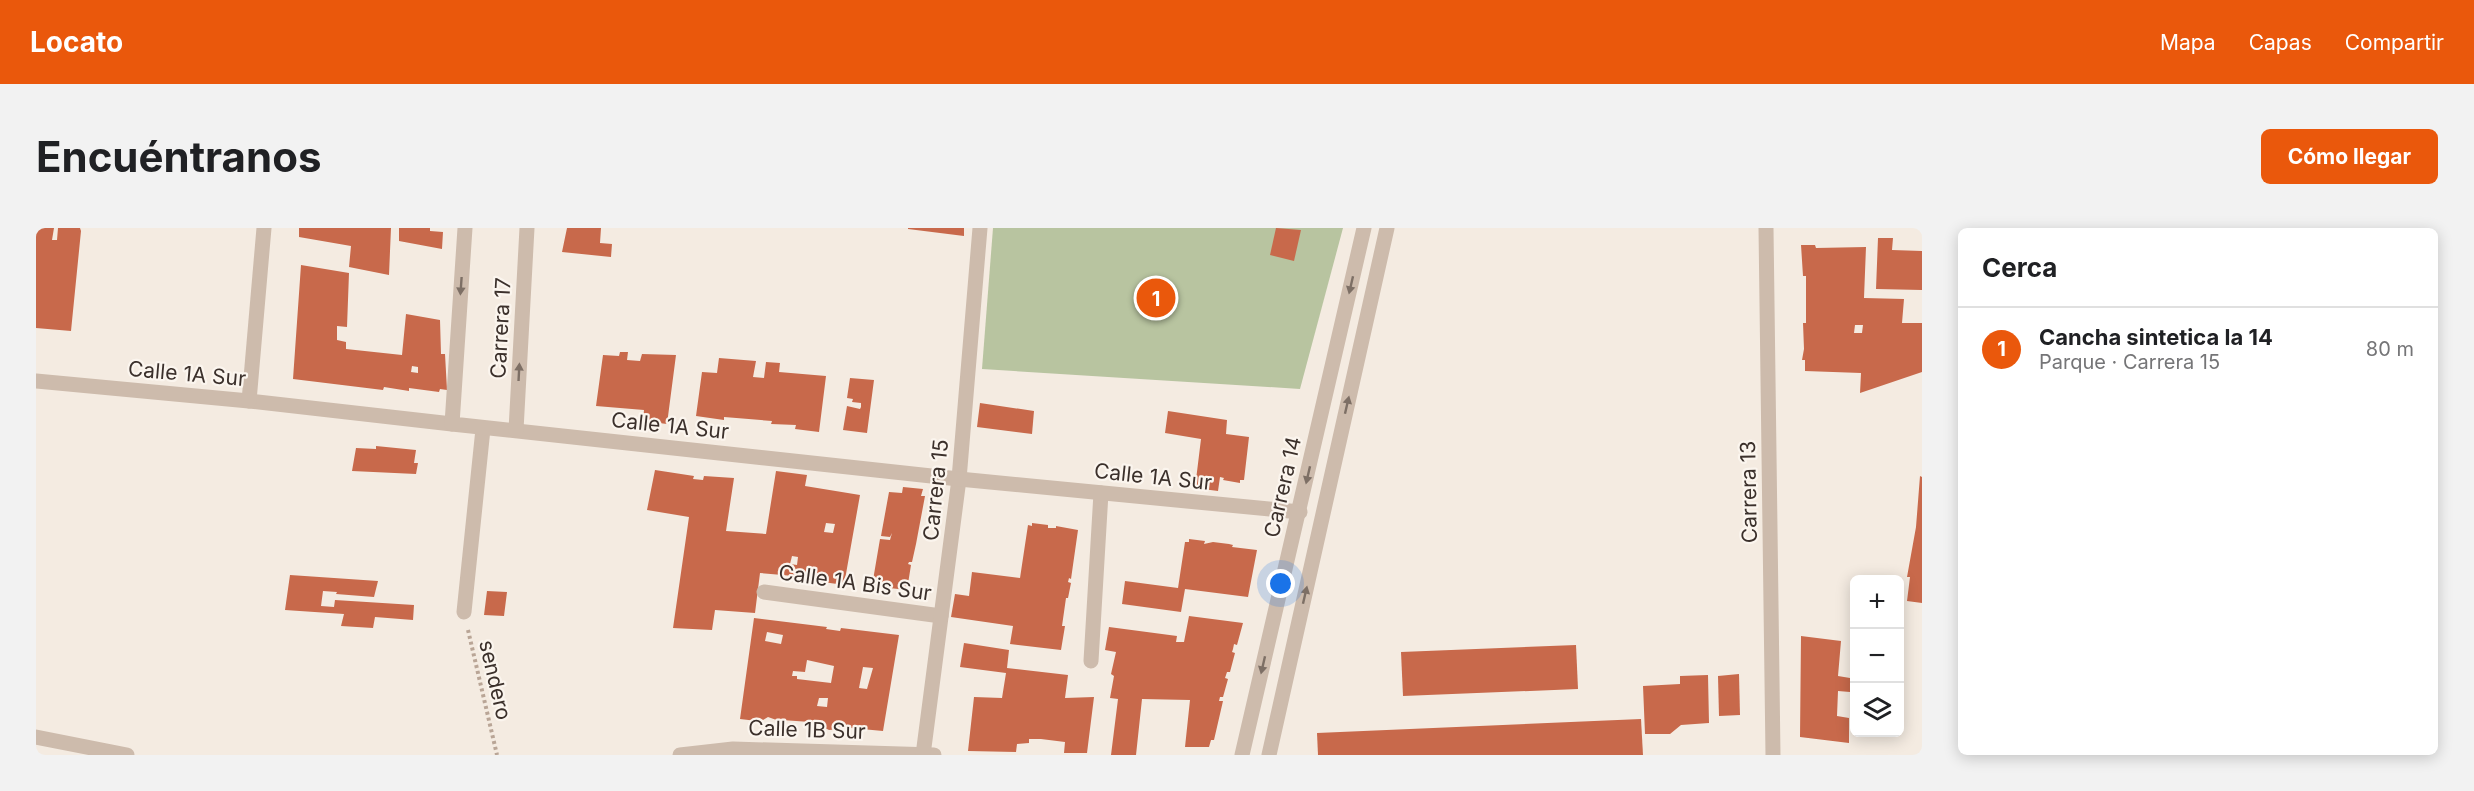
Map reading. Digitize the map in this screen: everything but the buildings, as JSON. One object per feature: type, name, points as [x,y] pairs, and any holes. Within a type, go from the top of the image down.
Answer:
[{"type":"street","points":[[249,400],[264,228]]},
{"type":"street","name":"Carrera 17","points":[[452,424],[465,228]]},
{"type":"street","name":"Carrera 17","points":[[516,430],[527,228]]},
{"type":"street","name":"Carrera 15","points":[[923,755],[959,479],[980,228]]},
{"type":"street","name":"Carrera 14","points":[[1242,755],[1364,228]]},
{"type":"street","points":[[1269,755],[1387,228]]},
{"type":"street","name":"Carrera 13","points":[[1766,228],[1773,755]]},
{"type":"street","points":[[1331,374],[1353,378]]},
{"type":"street","name":"Calle 1A Sur","points":[[36,381],[249,400],[483,429],[516,430],[959,479],[1299,512]]},
{"type":"street","points":[[464,612],[483,429]]},
{"type":"street","points":[[1091,661],[1101,493]]},
{"type":"street","name":"Calle 1A Bis Sur","points":[[764,592],[941,616]]},
{"type":"street","points":[[36,737],[127,755]]},
{"type":"street","name":"Calle 1B Sur","points":[[680,755],[733,749],[934,755]]},
{"type":"path","name":"sendero","points":[[464,612],[497,755]]},
{"type":"green space","points":[[993,228],[1343,228],[1300,389],[982,369]]},
{"type":"place","name":"Cancha sintetica la 14","points":[[1156,298]]}]
